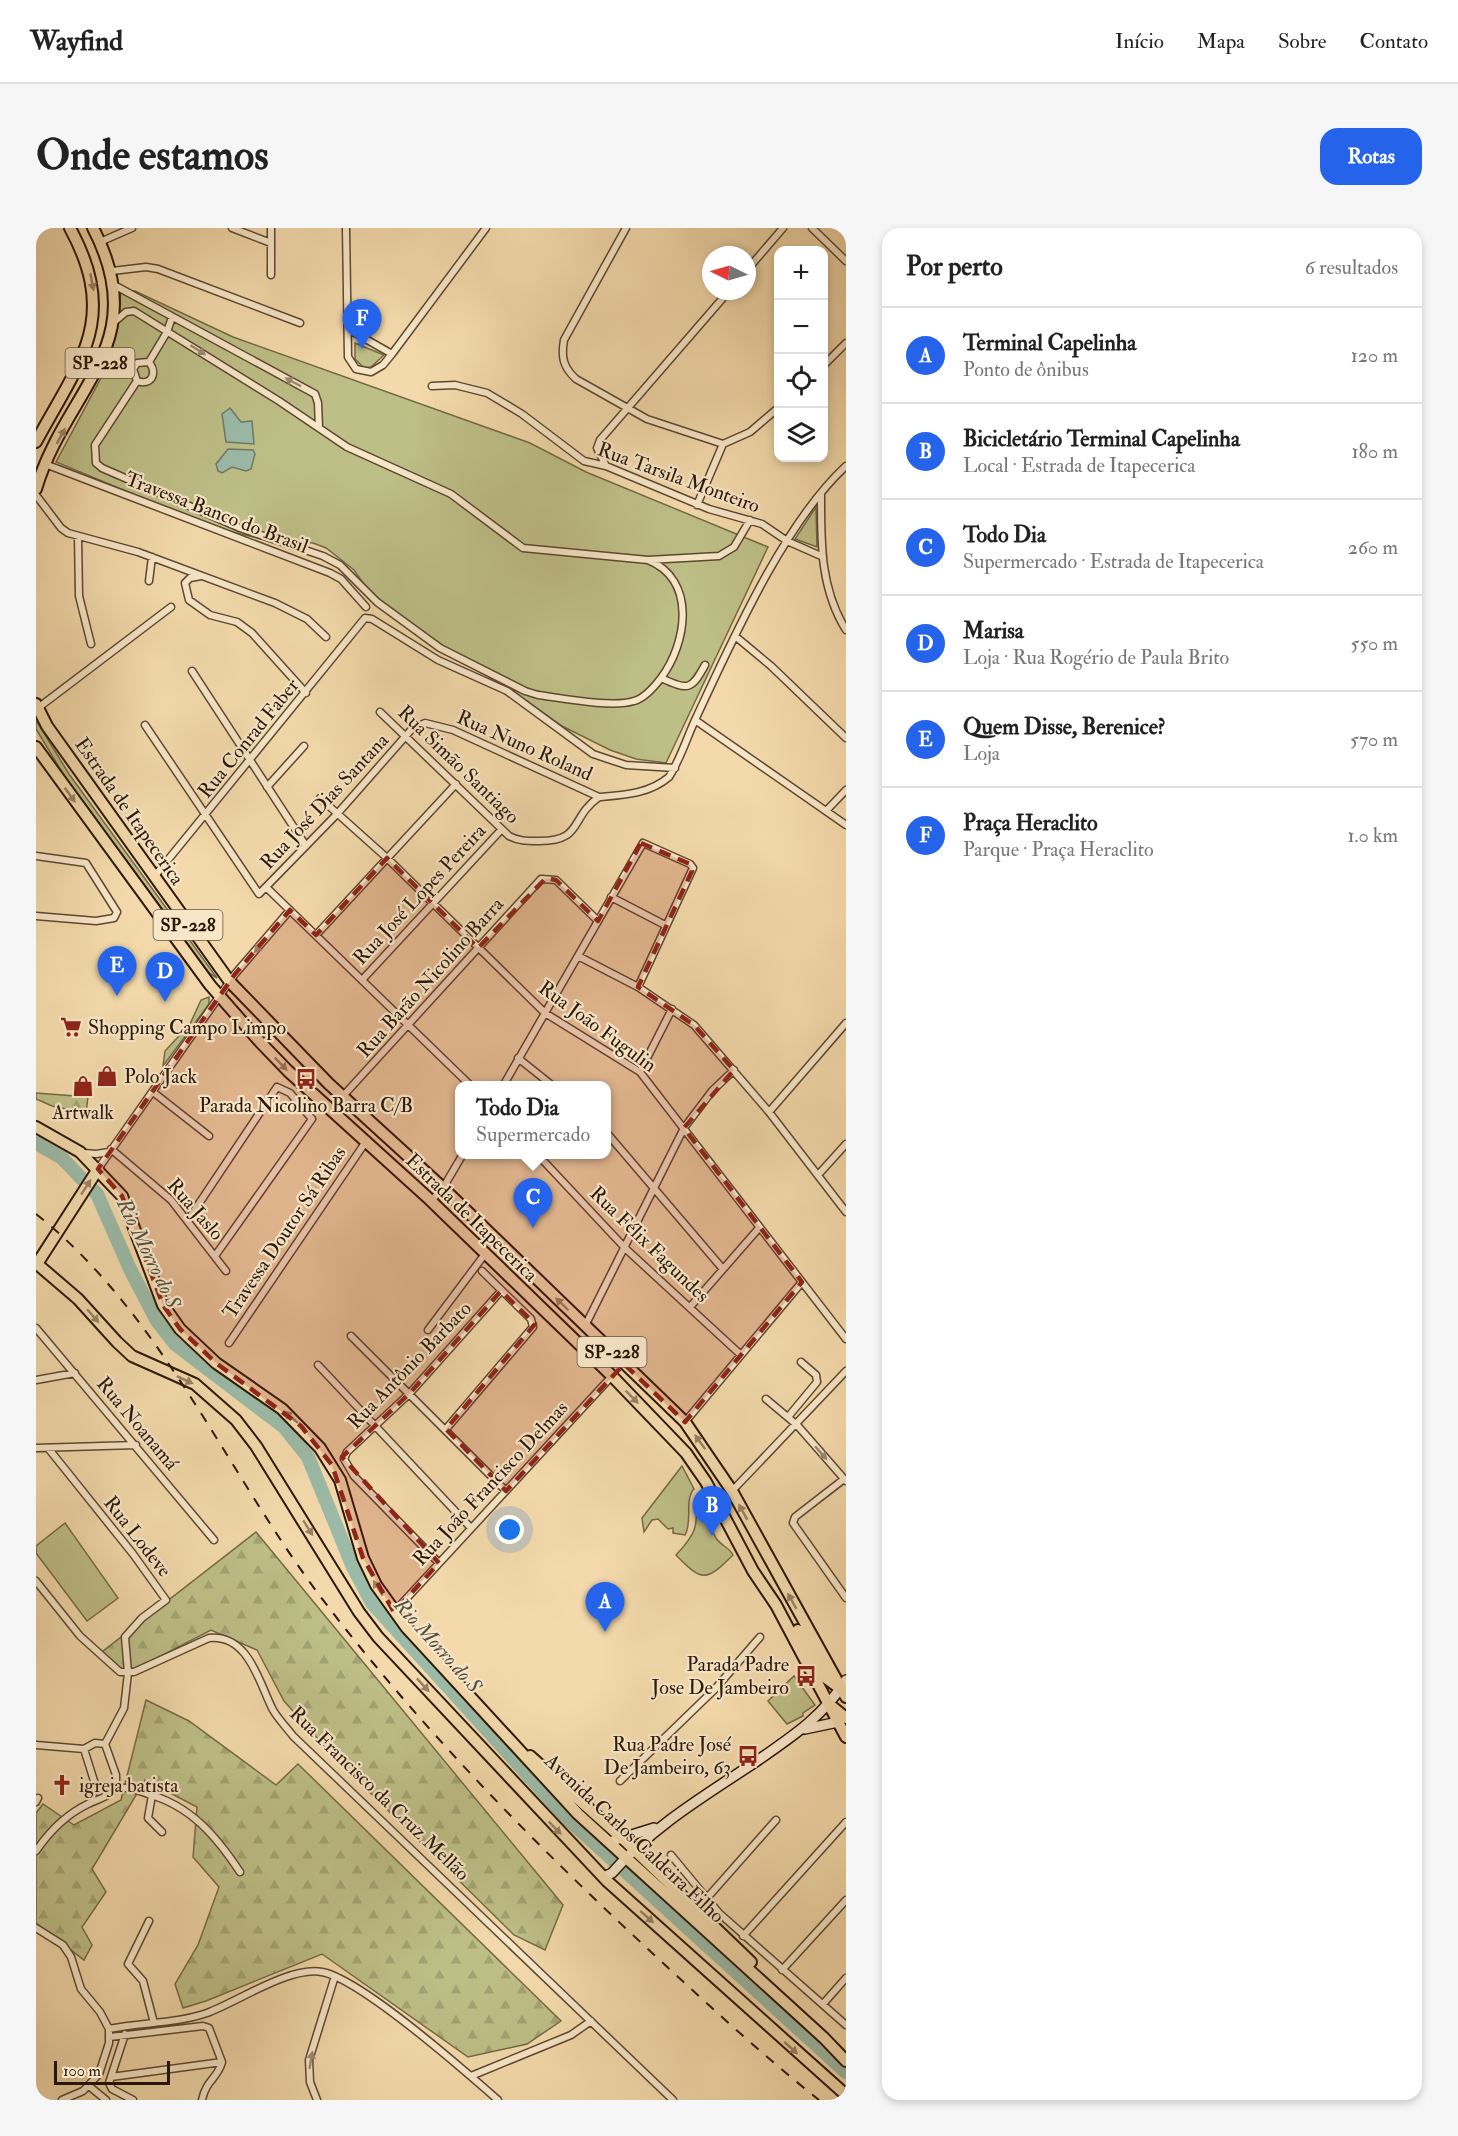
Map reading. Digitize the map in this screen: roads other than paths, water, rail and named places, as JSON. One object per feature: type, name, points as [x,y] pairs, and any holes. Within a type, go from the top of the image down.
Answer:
[{"type":"main road","name":"SP-228","points":[[37,438],[82,358],[93,324],[94,292],[89,270],[70,228]]},
{"type":"main road","name":"SP-228","points":[[36,489],[45,464],[98,369],[112,323],[114,285],[112,271],[93,228]]},
{"type":"main road","name":"Estrada de Itapecerica","points":[[37,706],[47,726],[154,878],[231,982],[344,1096],[443,1188],[685,1422],[732,1491],[844,1689]]},
{"type":"main road","name":"Estrada de Itapecerica","points":[[36,747],[220,998],[288,1071],[367,1140],[612,1376],[657,1422],[699,1472],[753,1571],[776,1605],[829,1705]]},
{"type":"main road","points":[[345,1120],[350,1120],[383,1146],[420,1182],[443,1188]]},
{"type":"main road","name":"Avenida Carlos Caldeira Filho","points":[[36,1127],[80,1152],[122,1196],[164,1305],[180,1329],[216,1363],[301,1426],[332,1465],[350,1512],[363,1558],[375,1585],[394,1612],[559,1795],[609,1842],[628,1856]]},
{"type":"main road","points":[[98,1169],[36,1264],[78,1299],[132,1356],[195,1384],[236,1420],[256,1446],[359,1612],[378,1637],[604,1877],[846,2095]]},
{"type":"main road","points":[[604,1877],[615,1870],[662,1825],[802,1730],[844,1689],[823,1676],[800,1634],[776,1605]]},
{"type":"main road","points":[[829,1705],[842,1720],[846,1737]]},
{"type":"main road","points":[[802,1730],[842,1720]]},
{"type":"main road","points":[[513,1742],[624,1840],[628,1856],[800,2009],[846,2061]]},
{"type":"main road","points":[[609,1842],[624,1840],[662,1825]]},
{"type":"street","points":[[100,242],[132,228]]},
{"type":"street","points":[[232,228],[271,243]]},
{"type":"street","points":[[271,228],[271,275]]},
{"type":"street","points":[[346,228],[348,357],[356,369],[363,372],[378,370],[392,354],[486,228]]},
{"type":"street","points":[[626,228],[564,340],[562,353],[564,363],[576,379],[664,427],[723,444],[750,432],[774,411]]},
{"type":"street","points":[[756,260],[783,228]]},
{"type":"street","points":[[812,228],[846,261]]},
{"type":"street","points":[[112,271],[146,267],[158,269],[300,323]]},
{"type":"street","points":[[114,285],[315,394],[318,403],[318,428]]},
{"type":"street","points":[[606,466],[599,453],[598,444],[721,300]]},
{"type":"street","points":[[112,323],[126,312],[134,311],[347,447],[451,494],[523,548],[648,560],[687,560],[728,553],[750,520]]},
{"type":"street","points":[[149,363],[167,332],[172,317]]},
{"type":"street","points":[[348,329],[392,354]]},
{"type":"street","points":[[828,361],[846,343]]},
{"type":"street","points":[[136,363],[149,363],[154,368],[150,381],[143,383],[137,381],[133,375],[136,363]]},
{"type":"street","points":[[137,381],[94,445],[96,463],[102,468],[240,528],[323,556],[340,565],[377,602],[440,648],[525,691],[584,700],[634,701],[661,678],[670,666],[683,634],[682,603],[669,573],[662,566],[648,560]]},
{"type":"street","name":"Rua Tarsila Monteiro","points":[[432,386],[455,384],[487,393],[522,414],[584,461],[606,466],[697,505],[772,528],[787,541],[821,556]]},
{"type":"street","points":[[697,505],[723,444]]},
{"type":"street","name":"Travessa Banco do Brasil","points":[[45,464],[330,573],[341,579],[366,607]]},
{"type":"street","points":[[599,797],[641,792],[659,785],[669,777],[735,636],[787,541],[821,494],[846,466]]},
{"type":"street","points":[[821,494],[821,556],[829,593],[846,630]]},
{"type":"street","points":[[36,495],[61,528],[78,536],[152,557],[297,613],[326,638]]},
{"type":"street","points":[[78,536],[79,596],[91,644]]},
{"type":"street","points":[[149,581],[152,557]]},
{"type":"street","points":[[204,576],[190,578],[185,583],[189,600],[210,615],[237,622],[252,633],[306,693]]},
{"type":"street","points":[[37,706],[171,607]]},
{"type":"street","name":"Rua Conrad Faber","points":[[154,878],[365,618],[372,619],[438,660],[507,691],[592,754],[626,765],[675,768]]},
{"type":"street","points":[[735,636],[771,666],[846,738]]},
{"type":"street","points":[[661,678],[678,686],[688,687],[696,683],[705,665]]},
{"type":"street","points":[[192,671],[306,846]]},
{"type":"street","name":"Rua Simão Santiago","points":[[380,712],[501,830],[521,841],[560,840],[571,833],[599,797]]},
{"type":"street","points":[[695,720],[846,825]]},
{"type":"street","name":"Rua Nuno Roland","points":[[406,737],[425,723],[444,726],[599,797]]},
{"type":"street","points":[[145,725],[256,892],[261,893],[267,888],[466,1081]]},
{"type":"street","name":"Rua José Dias Santana","points":[[267,888],[406,737]]},
{"type":"street","points":[[267,787],[304,746]]},
{"type":"street","points":[[316,935],[456,784]]},
{"type":"street","points":[[826,811],[846,790]]},
{"type":"street","name":"Rua João Fugulin","points":[[320,798],[387,858],[545,1013],[640,1072],[846,1339]]},
{"type":"street","name":"Rua José Lopes Pereira","points":[[362,980],[501,830]]},
{"type":"street","points":[[505,1081],[641,843],[645,843],[690,864],[692,871],[638,987]]},
{"type":"street","points":[[36,856],[86,862],[117,912],[114,918],[96,921],[36,916]]},
{"type":"street","name":"Rua Barão Nicolino Barra","points":[[344,1096],[541,879],[556,880],[598,921]]},
{"type":"street","points":[[611,897],[665,925]]},
{"type":"street","points":[[98,1169],[231,982],[290,910]]},
{"type":"street","points":[[578,956],[638,987],[694,1025],[769,1112],[846,1212]]},
{"type":"street","points":[[640,1072],[672,1009]]},
{"type":"street","points":[[769,1112],[846,1023]]},
{"type":"street","points":[[518,1058],[547,1081]]},
{"type":"street","points":[[584,1326],[626,1249],[684,1128],[712,1091],[734,1070]]},
{"type":"street","name":"Travessa Doutor Sá Ribas","points":[[188,1221],[277,1087],[290,1093],[312,1119],[215,1256]]},
{"type":"street","points":[[153,1092],[209,1136]]},
{"type":"street","points":[[611,1138],[723,1268]]},
{"type":"street","name":"Travessa Doutor Sá Ribas","points":[[229,1343],[367,1140]]},
{"type":"street","points":[[818,1175],[846,1144]]},
{"type":"street","points":[[80,1152],[109,1153]]},
{"type":"street","name":"Rua Jaslo","points":[[109,1153],[171,1200],[226,1271]]},
{"type":"street","points":[[431,1201],[443,1188],[461,1159]]},
{"type":"street","name":"Rua Félix Fagundes","points":[[541,1159],[626,1249],[741,1355]]},
{"type":"street","points":[[690,1307],[759,1228]]},
{"type":"street","points":[[428,1330],[485,1254]]},
{"type":"street","points":[[446,1429],[533,1327],[531,1319],[482,1271]]},
{"type":"street","points":[[685,1422],[802,1282]]},
{"type":"street","name":"Rua Antônio Barbato","points":[[438,1563],[345,1463],[347,1452],[410,1393],[501,1291]]},
{"type":"street","name":"Rua Noanamá","points":[[36,1328],[214,1540]]},
{"type":"street","points":[[351,1336],[506,1491]]},
{"type":"street","points":[[788,1417],[817,1382],[816,1375],[801,1362]]},
{"type":"street","points":[[318,1365],[471,1528]]},
{"type":"street","points":[[732,1491],[846,1372]]},
{"type":"street","points":[[36,1380],[75,1373]]},
{"type":"street","name":"Rua João Francisco Delmas","points":[[394,1612],[612,1376]]},
{"type":"street","points":[[766,1399],[797,1425],[845,1480],[795,1517],[793,1523],[846,1598]]},
{"type":"street","points":[[36,1448],[136,1445]]},
{"type":"street","name":"Rua Lodeve","points":[[48,1448],[166,1599],[165,1603],[142,1618],[125,1637],[128,1673]]},
{"type":"street","points":[[36,1581],[96,1653],[113,1668],[128,1673],[122,1713],[105,1744],[116,1775],[116,1788]]},
{"type":"street","points":[[620,1781],[715,1689],[760,1637]]},
{"type":"street","name":"Rua Francisco da Cruz Mellão","points":[[128,1673],[151,1665],[203,1639],[220,1639],[237,1647],[250,1660],[275,1714],[294,1736],[673,2100]]},
{"type":"street","points":[[36,1745],[84,1749],[95,1743],[105,1744]]},
{"type":"street","points":[[84,1749],[95,1788],[91,1802]]},
{"type":"street","points":[[36,1851],[46,1837],[67,1817],[91,1802],[110,1794],[116,1788],[126,1787],[177,1804],[197,1818],[240,1872]]},
{"type":"street","points":[[95,1788],[110,1794]]},
{"type":"street","points":[[152,1795],[148,1818],[162,1832]]},
{"type":"street","points":[[707,1898],[776,1820]]},
{"type":"street","points":[[743,1936],[846,1822]]},
{"type":"street","points":[[671,1855],[743,1936],[846,2025]]},
{"type":"street","points":[[782,1970],[846,1900]]},
{"type":"street","points":[[149,1921],[128,1964],[144,1981],[154,2023]]},
{"type":"street","points":[[36,1928],[63,1945],[71,1957],[81,1989],[100,2012],[109,2029],[110,2037],[103,2067],[89,2086],[62,2100]]},
{"type":"street","points":[[109,2029],[204,2014],[302,1972],[322,1972],[334,1976],[383,2008],[471,2076],[498,2100]]},
{"type":"street","points":[[317,2100],[310,2082],[309,2060],[334,1976]]},
{"type":"street","points":[[823,2004],[846,1978]]},
{"type":"street","points":[[471,2076],[571,2035],[591,2021]]},
{"type":"street","points":[[110,2037],[206,2027],[214,2036],[222,2062],[217,2072],[207,2082],[202,2100]]},
{"type":"street","points":[[125,2034],[110,2087],[133,2100]]},
{"type":"street","points":[[111,2077],[222,2062]]},
{"type":"street","points":[[89,2086],[106,2100]]},
{"type":"waterway","name":"Rio Morro do S","points":[[36,1143],[62,1158],[82,1179]]},
{"type":"waterway","name":"Rio Morro do S","points":[[88,1185],[97,1194],[130,1269],[157,1321],[175,1344],[284,1427],[308,1457],[353,1567],[372,1603],[567,1818],[846,2072]]},
{"type":"railway","points":[[36,1214],[80,1253],[119,1297],[156,1345],[286,1548],[320,1596],[436,1736],[561,1867],[605,1909],[732,2026],[819,2100]]},
{"type":"place","name":"Praça Heraclito","points":[[362,349]]},
{"type":"place","name":"Quem Disse, Berenice?","points":[[117,996]]},
{"type":"place","name":"Marisa","points":[[165,1002]]},
{"type":"place","name":"Shopping Campo Limpo","points":[[71,1027]]},
{"type":"place","name":"Polo Jack","points":[[107,1076]]},
{"type":"place","name":"Parada Nicolino Barra C/B","points":[[306,1079]]},
{"type":"place","name":"Artwalk","points":[[83,1086]]},
{"type":"place","name":"Todo Dia","points":[[533,1228]]},
{"type":"place","name":"Bicicletário Terminal Capelinha","points":[[712,1536]]},
{"type":"place","name":"Terminal Capelinha","points":[[605,1632]]},
{"type":"place","name":"Parada Padre Jose De Jambeiro","points":[[806,1676]]},
{"type":"place","name":"Rua Padre José De Jambeiro, 63","points":[[748,1756]]},
{"type":"place","name":"igreja batista","points":[[62,1785]]}]
